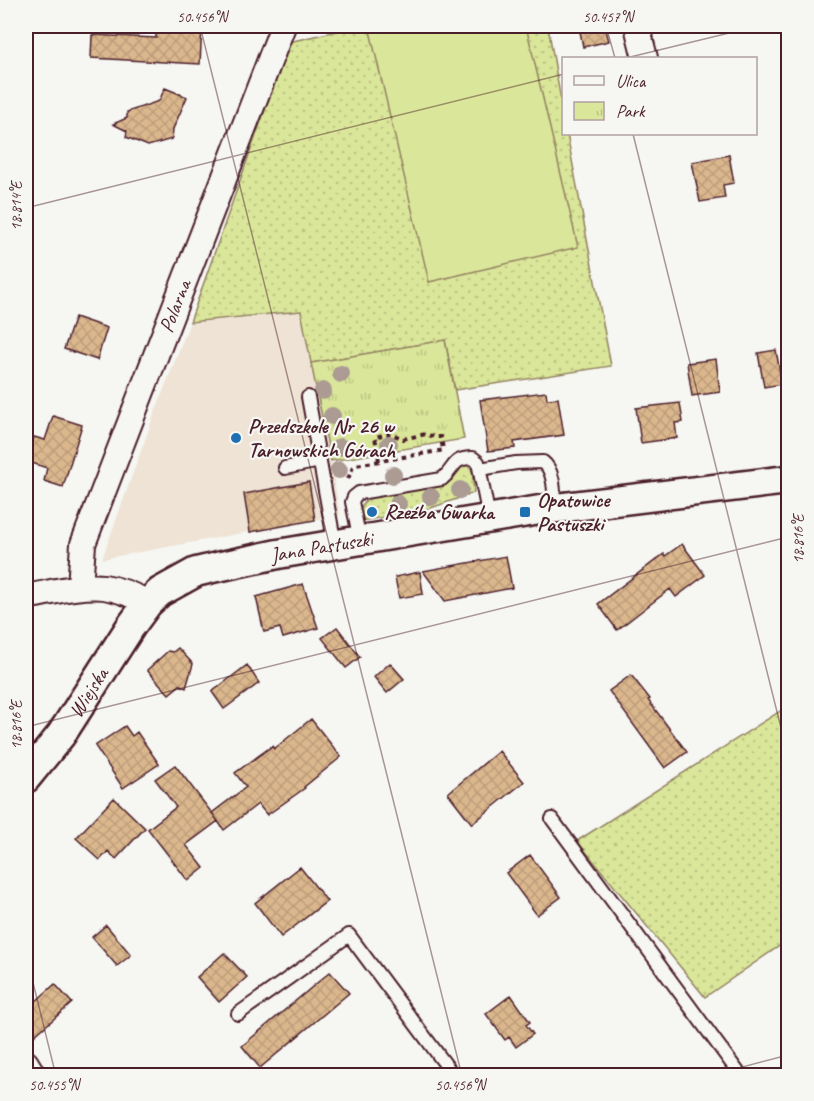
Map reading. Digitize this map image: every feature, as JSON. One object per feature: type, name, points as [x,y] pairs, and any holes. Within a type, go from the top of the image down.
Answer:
[{"type":"street","name":"Polarna","points":[[80,587],[83,544],[283,26]]},
{"type":"street","points":[[637,26],[645,57]]},
{"type":"street","name":"Jana Pastuszki","points":[[148,603],[175,583],[206,570],[258,558],[555,508],[789,480]]},
{"type":"street","points":[[26,597],[80,587],[102,586],[135,596],[148,603]]},
{"type":"street","name":"Wiejska","points":[[26,778],[61,735],[148,603]]},
{"type":"street","points":[[26,1063],[34,1076]]},
{"type":"lane","points":[[308,397],[320,461],[348,543]]},
{"type":"lane","points":[[348,543],[352,502],[359,493],[442,479],[446,477],[457,460],[465,458],[473,458],[478,462],[489,518]]},
{"type":"lane","points":[[285,468],[320,461]]},
{"type":"lane","points":[[480,469],[516,463],[543,462],[548,466],[552,481],[555,508]]},
{"type":"lane","points":[[552,819],[741,1076]]},
{"type":"lane","points":[[238,1014],[348,935],[454,1076]]},
{"type":"path","points":[[379,461],[375,437],[390,433],[403,439],[426,434],[441,437],[443,450]]},
{"type":"shaded area","name":"Przedszkole Nr 26 w Tarnowskich Górach","points":[[301,311],[340,515],[102,559],[190,322]]},
{"type":"green space","points":[[358,26],[548,26],[562,106],[562,135],[567,135],[611,366],[455,390],[445,340],[311,363],[301,311],[190,322],[289,42]]},
{"type":"green space","points":[[392,26],[526,26],[578,247],[429,282],[370,31]]},
{"type":"green space","points":[[445,340],[464,439],[331,461],[311,363]]},
{"type":"green space","points":[[461,465],[472,469],[474,493],[425,510],[361,521],[361,508],[368,498],[445,485]]},
{"type":"green space","points":[[788,706],[788,940],[705,997],[577,841]]},
{"type":"building","points":[[156,26],[202,26],[200,64],[91,58],[92,35],[156,38]]},
{"type":"building","points":[[579,26],[605,26],[609,41],[583,47]]},
{"type":"building","points":[[165,88],[187,97],[173,129],[172,139],[148,146],[126,137],[127,131],[113,124],[127,118],[127,112],[159,101]]},
{"type":"building","points":[[729,155],[734,183],[723,185],[725,198],[700,202],[692,162]]},
{"type":"building","points":[[75,317],[107,328],[97,360],[64,349]]},
{"type":"building","points":[[776,350],[782,384],[764,387],[758,353]]},
{"type":"building","points":[[716,359],[720,392],[692,396],[687,363]]},
{"type":"building","points":[[546,392],[547,399],[558,398],[564,435],[514,442],[515,448],[488,451],[480,400]]},
{"type":"building","points":[[680,403],[683,422],[675,423],[677,438],[641,443],[636,408]]},
{"type":"building","points":[[53,416],[82,425],[63,487],[44,481],[47,468],[26,461],[34,437],[45,440]]},
{"type":"building","points":[[309,482],[315,520],[250,532],[244,494]]},
{"type":"building","points":[[682,544],[705,575],[676,597],[670,589],[617,630],[598,604],[664,554],[665,556]]},
{"type":"building","points":[[506,556],[512,588],[445,601],[423,571]]},
{"type":"building","points":[[420,572],[423,594],[399,598],[395,577]]},
{"type":"building","points":[[303,584],[318,628],[283,638],[280,628],[264,632],[256,597]]},
{"type":"building","points":[[337,627],[360,657],[346,668],[322,638]]},
{"type":"building","points":[[178,648],[193,664],[186,688],[180,685],[169,694],[147,670],[168,651],[173,652]]},
{"type":"building","points":[[390,663],[404,679],[387,693],[374,677]]},
{"type":"building","points":[[247,665],[259,683],[224,709],[212,692]]},
{"type":"building","points":[[631,675],[687,752],[665,768],[609,691]]},
{"type":"building","points":[[311,719],[341,757],[305,788],[267,815],[258,804],[224,830],[212,813],[246,787],[235,773],[272,746],[274,749]]},
{"type":"building","points":[[125,726],[132,736],[137,732],[159,764],[123,788],[95,746]]},
{"type":"building","points":[[499,751],[524,782],[472,824],[448,793]]},
{"type":"building","points":[[175,765],[218,821],[186,845],[204,868],[188,881],[148,829],[176,807],[155,779]]},
{"type":"building","points":[[114,798],[145,828],[116,859],[108,851],[100,860],[76,838]]},
{"type":"building","points":[[530,855],[561,897],[537,915],[506,873]]},
{"type":"building","points":[[300,867],[327,901],[281,937],[255,903]]},
{"type":"building","points":[[106,925],[131,955],[117,966],[92,937]]},
{"type":"building","points":[[224,953],[247,977],[219,1002],[197,977]]},
{"type":"building","points":[[330,972],[349,993],[260,1068],[242,1046]]},
{"type":"building","points":[[55,984],[72,1003],[34,1036],[26,1026],[26,1010]]},
{"type":"building","points":[[511,995],[530,1022],[526,1025],[533,1034],[516,1047],[509,1037],[505,1040],[486,1014]]},
{"type":"place","name":"Przedszkole Nr 26 w Tarnowskich Górach","points":[[236,438]]},
{"type":"place","name":"Rzeźba Gwarka","points":[[372,512]]},
{"type":"place","name":"Opatowice Pastuszki","points":[[525,512]]}]
